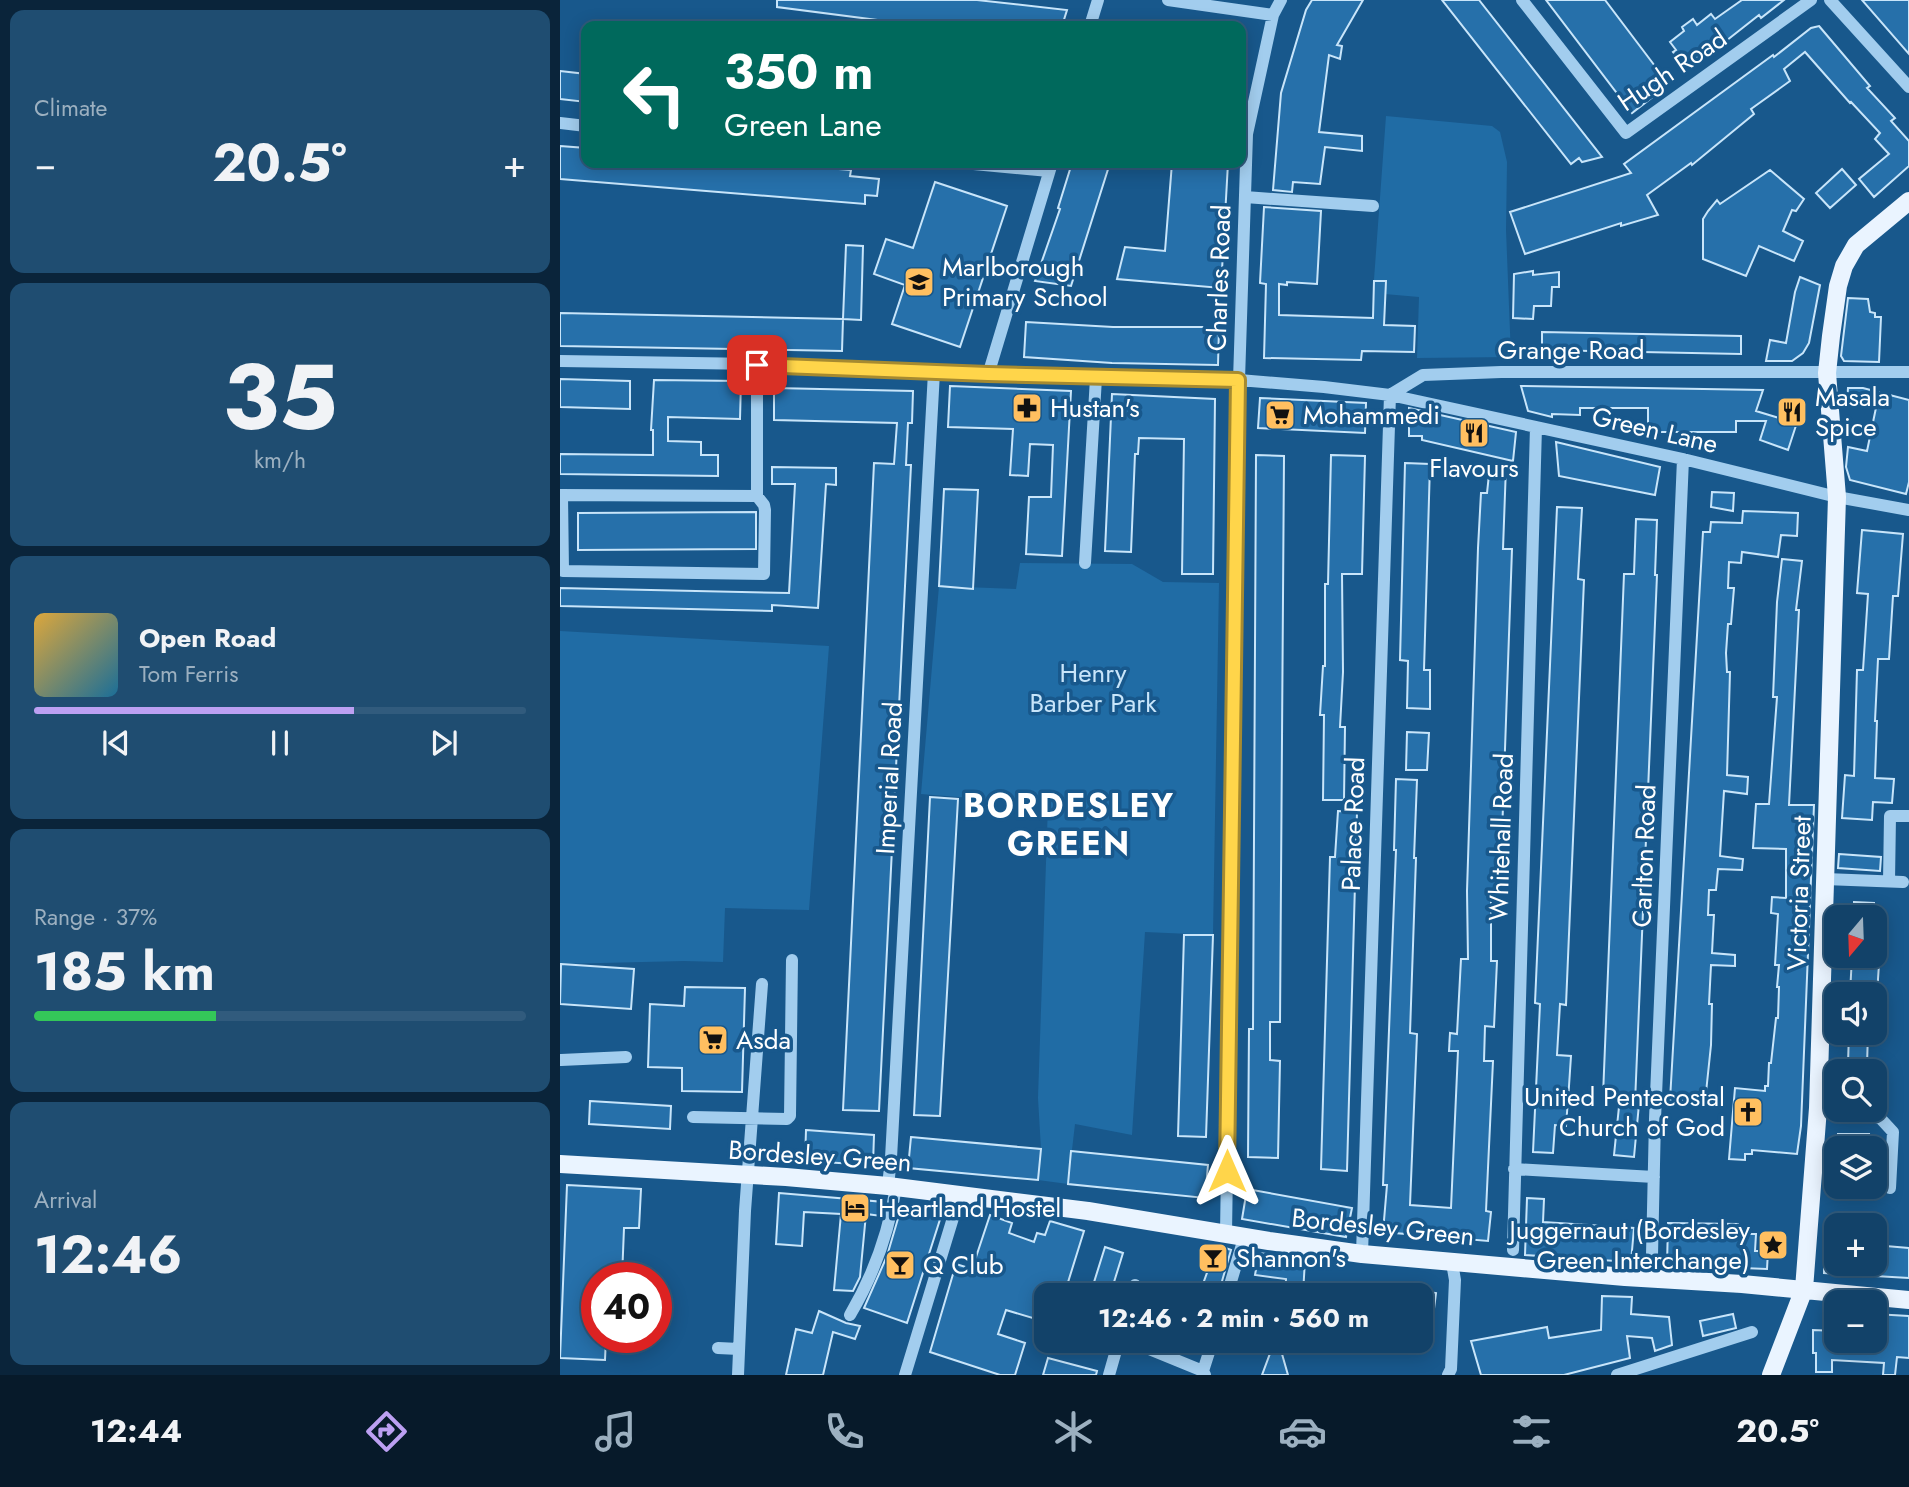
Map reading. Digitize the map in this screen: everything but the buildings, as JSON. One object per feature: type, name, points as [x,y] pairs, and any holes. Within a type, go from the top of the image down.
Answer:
[{"type":"main road","name":"Victoria Street","points":[[1771,1375],[1804,1289],[1818,1108],[1837,497],[1827,373],[1838,286],[1844,266],[1856,245],[1909,201]]},
{"type":"main road","name":"Bordesley Green","points":[[560,1164],[892,1186],[1088,1211],[1244,1238],[1362,1254],[1804,1289],[1909,1300]]},
{"type":"street","points":[[1092,21],[1098,0]]},
{"type":"street","points":[[1168,0],[1273,15]]},
{"type":"street","name":"Charles Road","points":[[1246,166],[1247,134],[1273,15],[1281,0]]},
{"type":"street","name":"Hugh Road","points":[[1522,0],[1626,133],[1811,0]]},
{"type":"street","points":[[1830,0],[1909,87]]},
{"type":"street","points":[[560,123],[581,125]]},
{"type":"street","points":[[988,374],[1051,168]]},
{"type":"street","name":"Charles Road","points":[[1226,1234],[1238,380],[1246,168]]},
{"type":"street","points":[[1245,197],[1373,206]]},
{"type":"street","points":[[560,361],[1238,380],[1390,396]]},
{"type":"street","points":[[757,365],[757,496],[765,510],[764,574],[563,571],[561,495],[757,496]]},
{"type":"street","name":"Imperial Road","points":[[850,1315],[863,1293],[885,1233],[892,1186],[891,1158],[934,372]]},
{"type":"street","name":"Grange Road","points":[[1390,396],[1423,375],[1501,372],[1909,372]]},
{"type":"street","points":[[1085,562],[1096,378]]},
{"type":"street","name":"Green Lane","points":[[1390,396],[1683,459],[1837,497],[1909,510]]},
{"type":"street","name":"Palace Road","points":[[1362,1254],[1390,396]]},
{"type":"street","name":"Whitehall Road","points":[[1513,1250],[1536,427]]},
{"type":"street","name":"Carlton Road","points":[[1652,1255],[1683,459]]},
{"type":"street","points":[[1889,881],[1890,816],[1909,816]]},
{"type":"street","points":[[1825,878],[1903,882]]},
{"type":"street","points":[[693,1117],[787,1119],[790,1116],[792,960]]},
{"type":"street","points":[[738,1375],[748,1176],[762,984]]},
{"type":"street","points":[[560,1072],[560,1060],[626,1057]]},
{"type":"street","points":[[1818,1108],[1861,1111],[1881,1119],[1893,1132],[1890,1188]]},
{"type":"street","points":[[1514,1169],[1654,1177]]},
{"type":"street","points":[[905,1375],[960,1195]]},
{"type":"street","points":[[1231,1283],[1244,1238]]},
{"type":"street","points":[[1448,1375],[1451,1369],[1455,1280],[1452,1262]]},
{"type":"street","points":[[1617,1375],[1752,1332]]},
{"type":"street","points":[[718,1348],[739,1349]]},
{"type":"street","points":[[1109,1375],[1115,1353]]},
{"type":"street","points":[[1157,1353],[1204,1373],[1209,1353]]},
{"type":"green space","points":[[1386,116],[1492,126],[1500,132],[1507,162],[1506,230],[1511,357],[1417,358],[1419,297],[1373,293]]},
{"type":"green space","name":"Henry Barber Park","points":[[1020,563],[1132,564],[1163,582],[1219,583],[1213,935],[1145,932],[1132,1135],[1075,1124],[1068,1184],[1038,1180],[1041,1149],[1038,1098],[1048,804],[921,794],[939,586],[1016,589]]},
{"type":"green space","points":[[560,631],[829,646],[809,910],[725,908],[723,962],[560,964]]},
{"type":"place","name":"Marlborough Primary School","points":[[919,282]]},
{"type":"place","name":"Hustan's","points":[[1027,408]]},
{"type":"place","name":"Masala Spice","points":[[1792,412]]},
{"type":"place","name":"Mohammedi","points":[[1280,415]]},
{"type":"place","name":"Flavours","points":[[1474,433]]},
{"type":"place","name":"Asda","points":[[713,1040]]},
{"type":"place","name":"United Pentecostal Church of God","points":[[1748,1112]]},
{"type":"place","name":"Heartland Hostel","points":[[855,1208]]},
{"type":"place","name":"Juggernaut (Bordesley Green Interchange)","points":[[1773,1245]]},
{"type":"place","name":"Shannon's","points":[[1213,1258]]},
{"type":"place","name":"Q Club","points":[[900,1265]]},
{"type":"district","name":"BORDESLEY GREEN","points":[[1069,824]]},
{"type":"route","points":[[757,365],[1096,378],[1238,380],[1227,1171]]}]
